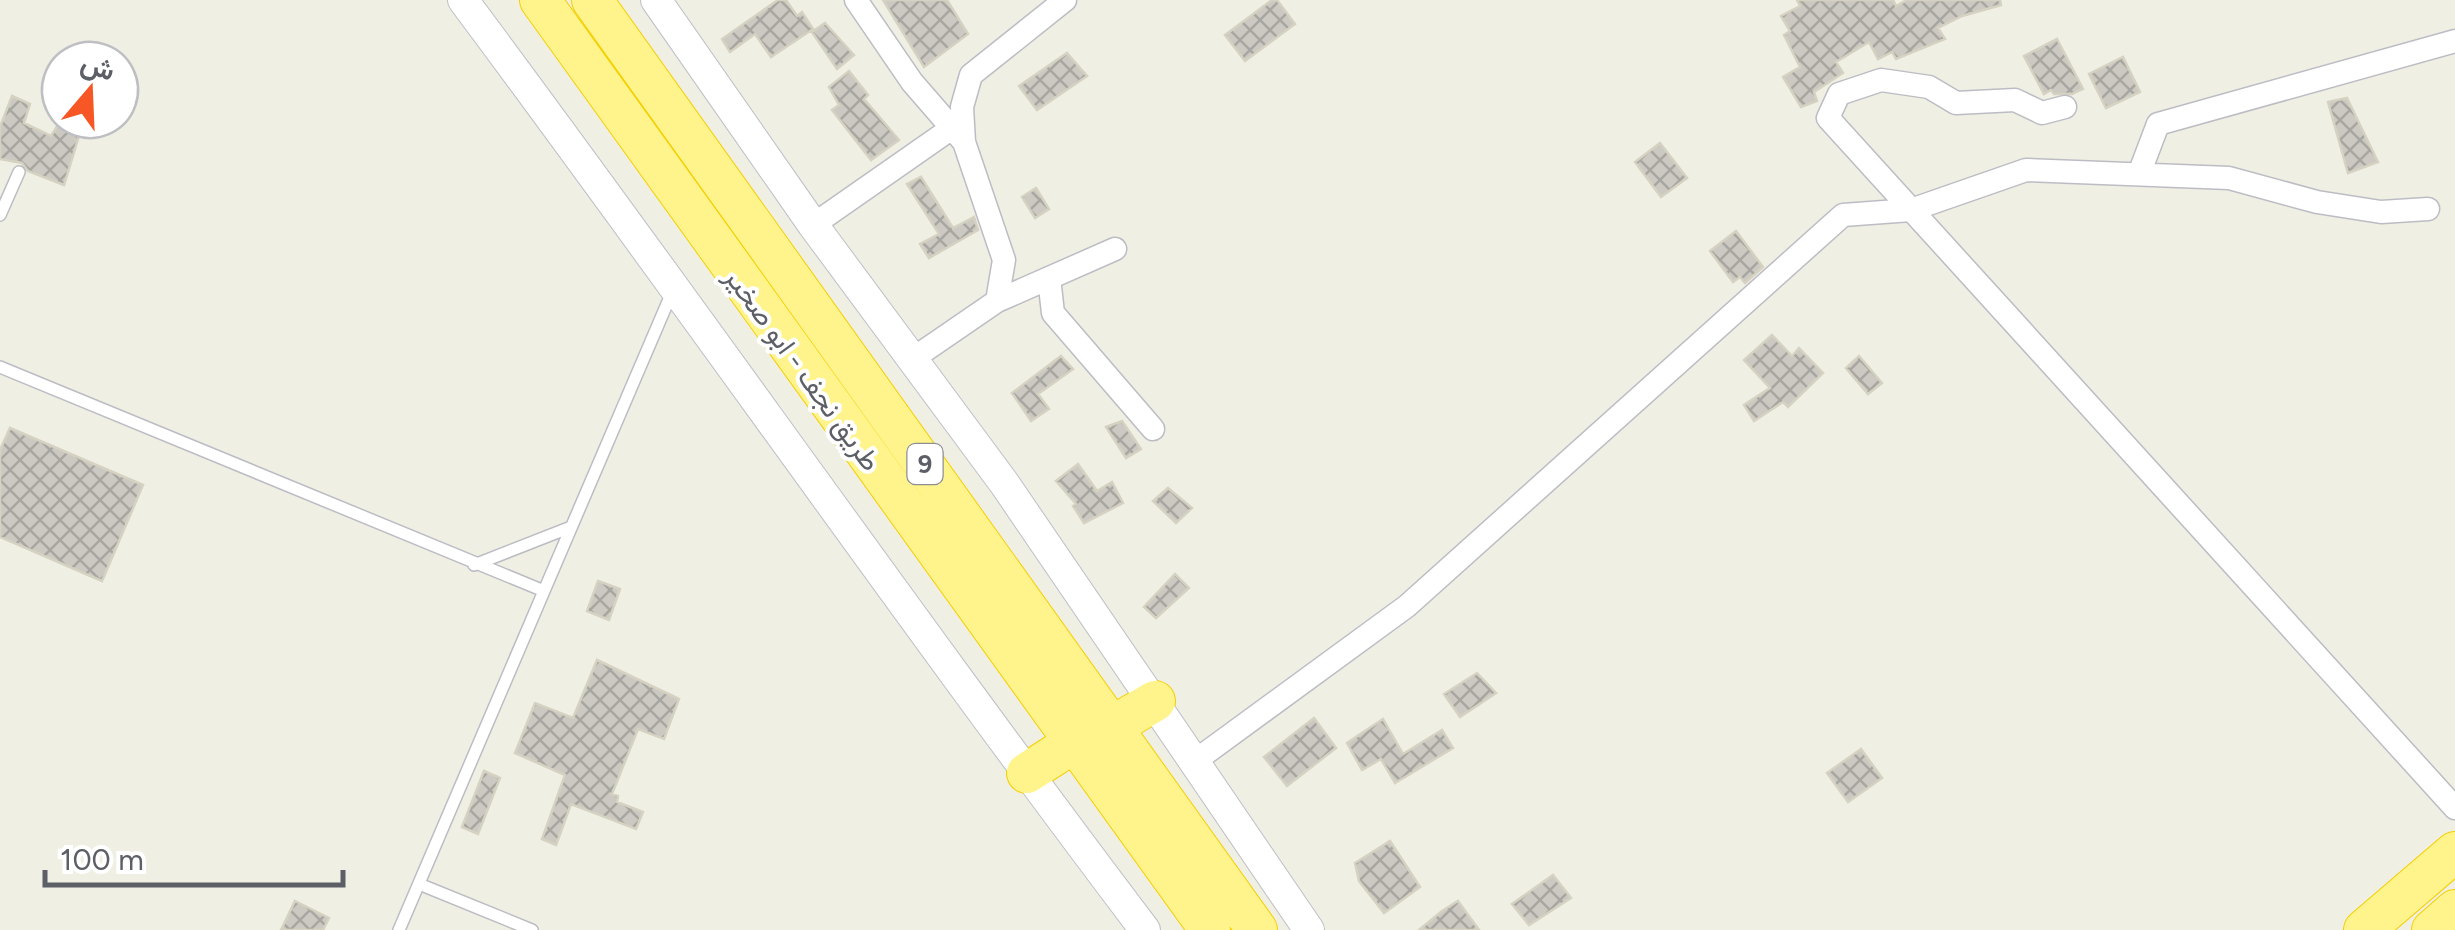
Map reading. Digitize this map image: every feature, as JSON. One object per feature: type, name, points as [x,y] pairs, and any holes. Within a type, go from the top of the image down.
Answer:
[{"type":"highway","name":"طريق نجف - ابو صخير","points":[[540,0],[1210,930]]},
{"type":"highway","name":"طريق نجف - ابو صخير","points":[[592,0],[1257,930]]},
{"type":"highway","points":[[1112,726],[1155,701]]},
{"type":"highway","points":[[1026,773],[1075,742]]},
{"type":"highway","points":[[2364,930],[2455,852]]},
{"type":"highway","points":[[2432,930],[2455,910]]},
{"type":"main road","points":[[463,0],[675,284],[1026,773],[1145,930]]},
{"type":"main road","points":[[656,0],[813,226],[1004,483],[1309,930]]},
{"type":"street","points":[[856,0],[912,82],[958,135],[1004,260],[997,301]]},
{"type":"street","points":[[813,226],[958,135],[971,74],[1065,0]]},
{"type":"street","points":[[2139,174],[2158,124],[2455,41]]},
{"type":"street","points":[[2065,107],[2042,112],[2015,100],[1956,103],[1929,87],[1881,80],[1838,94],[1828,118],[2455,808]]},
{"type":"street","points":[[1195,760],[1406,606],[1843,215],[1911,210],[2026,170],[2229,178],[2381,212],[2428,209]]},
{"type":"street","points":[[910,360],[997,301],[1115,249]]},
{"type":"street","points":[[1049,278],[1053,313],[1153,430]]},
{"type":"lane","points":[[0,215],[18,172]]},
{"type":"lane","points":[[399,930],[675,284]]},
{"type":"lane","points":[[0,367],[544,591]]},
{"type":"lane","points":[[474,565],[571,527]]},
{"type":"lane","points":[[419,884],[532,930]]},
{"type":"building","points":[[778,0],[786,0],[797,16],[802,12],[813,29],[771,57],[755,34],[730,52],[722,39]]},
{"type":"building","points":[[883,0],[947,0],[968,34],[924,67]]},
{"type":"building","points":[[1277,0],[1295,24],[1245,61],[1225,35]]},
{"type":"building","points":[[1797,0],[1893,0],[1896,6],[1907,0],[2000,0],[2001,5],[1962,16],[1938,28],[1945,39],[1896,59],[1892,52],[1878,59],[1869,42],[1836,62],[1843,73],[1814,92],[1817,101],[1801,107],[1783,77],[1800,67],[1784,35],[1790,31],[1781,16],[1800,6]]},
{"type":"building","points":[[825,23],[854,55],[837,69],[812,32]]},
{"type":"building","points":[[2057,39],[2083,89],[2072,94],[2054,94],[2051,90],[2044,94],[2024,56]]},
{"type":"building","points":[[1067,53],[1087,76],[1037,110],[1019,86]]},
{"type":"building","points":[[2123,57],[2140,92],[2106,108],[2089,74]]},
{"type":"building","points":[[849,71],[868,95],[864,99],[899,140],[871,160],[832,110],[839,105],[829,87]]},
{"type":"building","points":[[12,96],[30,104],[24,123],[40,131],[40,140],[78,140],[64,185],[28,171],[22,163],[0,159],[0,127]]},
{"type":"building","points":[[2347,98],[2378,162],[2348,173],[2328,102]]},
{"type":"building","points":[[1660,143],[1687,178],[1661,197],[1635,162]]},
{"type":"building","points":[[921,177],[953,228],[974,217],[978,230],[929,258],[920,244],[939,234],[907,184]]},
{"type":"building","points":[[1036,188],[1049,209],[1035,218],[1022,197]]},
{"type":"building","points":[[1736,231],[1763,267],[1745,283],[1740,277],[1733,282],[1710,251]]},
{"type":"building","points":[[1772,335],[1792,356],[1799,348],[1823,373],[1788,407],[1783,402],[1754,421],[1744,405],[1770,388],[1744,360]]},
{"type":"building","points":[[1061,356],[1073,369],[1038,394],[1049,409],[1031,421],[1012,393]]},
{"type":"building","points":[[1859,356],[1882,383],[1868,394],[1846,368]]},
{"type":"building","points":[[1122,421],[1141,449],[1126,458],[1106,427]]},
{"type":"building","points":[[10,428],[143,485],[102,581],[0,537],[0,450]]},
{"type":"building","points":[[1078,464],[1097,491],[1112,482],[1123,503],[1084,523],[1073,506],[1076,504],[1056,481]]},
{"type":"building","points":[[1168,488],[1192,508],[1176,523],[1153,501]]},
{"type":"building","points":[[1175,574],[1189,588],[1156,618],[1144,607]]},
{"type":"building","points":[[598,581],[620,589],[609,620],[587,611]]},
{"type":"building","points":[[597,660],[679,699],[664,739],[638,729],[612,794],[618,796],[617,802],[643,812],[636,829],[571,804],[556,845],[542,839],[565,775],[515,753],[535,703],[573,718]]},
{"type":"building","points":[[1477,673],[1496,693],[1460,717],[1444,694]]},
{"type":"building","points":[[1314,718],[1336,748],[1287,786],[1264,757]]},
{"type":"building","points":[[1383,719],[1403,754],[1442,730],[1453,748],[1395,783],[1381,759],[1362,770],[1347,743]]},
{"type":"building","points":[[1861,749],[1882,778],[1848,802],[1827,773]]},
{"type":"building","points":[[484,771],[500,778],[478,834],[462,827]]},
{"type":"building","points":[[1390,841],[1420,887],[1384,913],[1359,881],[1355,863]]},
{"type":"building","points":[[1553,875],[1571,898],[1529,925],[1512,904]]},
{"type":"building","points":[[295,901],[329,918],[323,930],[281,930]]},
{"type":"building","points":[[1458,901],[1479,930],[1419,930],[1442,911]]}]
